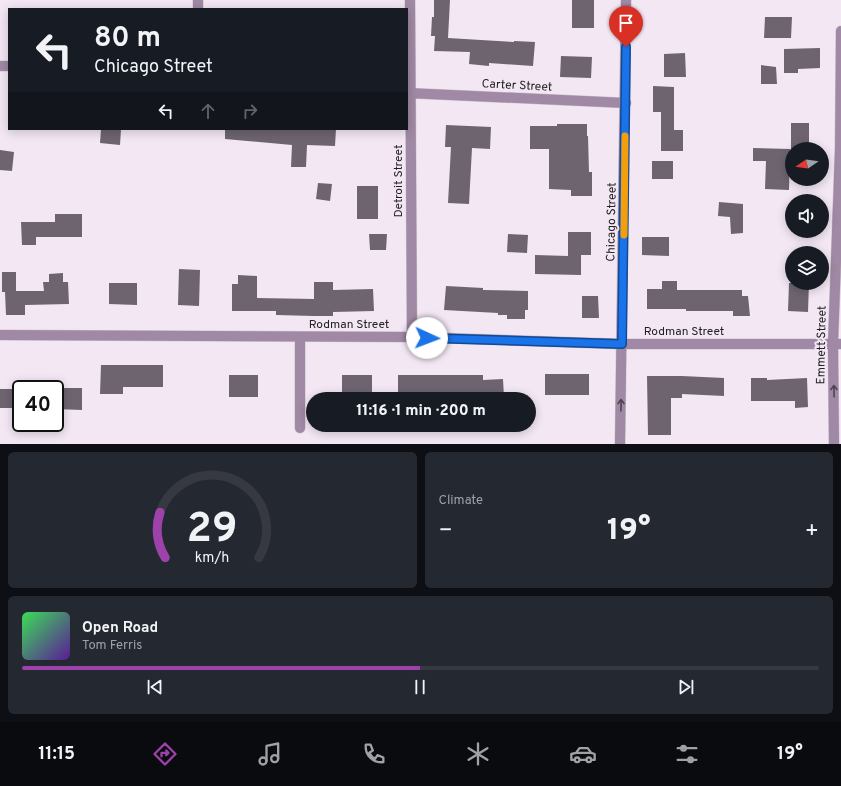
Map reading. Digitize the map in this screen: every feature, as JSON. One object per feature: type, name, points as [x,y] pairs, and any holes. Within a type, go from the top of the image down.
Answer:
[{"type":"street","name":"Detroit Street","points":[[410,0],[409,93],[412,337]]},
{"type":"street","name":"Chicago Street","points":[[620,444],[626,103],[626,0]]},
{"type":"street","name":"Emmett Street","points":[[834,444],[837,344],[841,31]]},
{"type":"street","name":"Carter Street","points":[[409,93],[626,103]]},
{"type":"street","name":"Rodman Street","points":[[0,335],[412,337],[622,344],[837,344]]},
{"type":"street","points":[[300,337],[300,428]]},
{"type":"building","points":[[434,0],[450,0],[448,38],[535,42],[533,66],[489,63],[489,66],[469,64],[470,52],[434,51],[435,36],[431,36],[432,17],[434,17]]},
{"type":"building","points":[[572,0],[594,0],[594,28],[572,28]]},
{"type":"building","points":[[765,17],[792,17],[791,38],[764,38]]},
{"type":"building","points":[[820,48],[820,68],[798,69],[798,73],[784,73],[784,49]]},
{"type":"building","points":[[685,53],[686,77],[664,77],[664,54]]},
{"type":"building","points":[[561,56],[592,57],[591,78],[560,77]]},
{"type":"building","points":[[761,65],[776,67],[777,84],[761,84]]},
{"type":"building","points":[[653,86],[674,87],[674,130],[683,130],[683,151],[661,151],[661,112],[653,112]]},
{"type":"building","points":[[791,123],[809,123],[809,142],[791,142]]},
{"type":"building","points":[[557,124],[587,124],[589,172],[592,172],[592,196],[571,196],[571,190],[549,189],[549,149],[530,149],[530,126],[557,126]]},
{"type":"building","points":[[446,125],[491,127],[490,149],[472,148],[469,204],[448,203],[451,147],[445,147]]},
{"type":"building","points":[[101,130],[121,130],[120,145],[100,143]]},
{"type":"building","points":[[225,130],[336,130],[335,146],[307,145],[306,167],[291,167],[292,145],[225,139]]},
{"type":"building","points":[[753,148],[785,149],[785,186],[789,186],[789,190],[765,189],[766,161],[753,161]]},
{"type":"building","points":[[0,150],[14,152],[12,171],[0,170]]},
{"type":"building","points":[[652,161],[673,161],[673,179],[652,179]]},
{"type":"building","points":[[318,183],[332,184],[330,201],[316,199]]},
{"type":"building","points":[[357,186],[378,186],[378,219],[357,219]]},
{"type":"building","points":[[719,202],[743,204],[743,233],[731,234],[730,217],[718,216]]},
{"type":"building","points":[[55,214],[82,214],[82,237],[36,237],[36,245],[22,245],[21,222],[55,222]]},
{"type":"building","points":[[568,232],[591,232],[591,255],[581,255],[581,275],[535,274],[535,255],[568,256]]},
{"type":"building","points":[[369,234],[387,234],[386,250],[370,250]]},
{"type":"building","points":[[508,234],[528,235],[527,253],[507,252]]},
{"type":"building","points":[[642,237],[669,237],[669,256],[642,255]]},
{"type":"building","points":[[179,269],[200,270],[199,306],[178,305]]},
{"type":"building","points":[[2,272],[16,272],[16,291],[44,291],[43,282],[49,282],[49,274],[63,273],[63,282],[68,282],[69,304],[25,305],[25,315],[6,315],[5,292],[2,292]]},
{"type":"building","points":[[238,275],[257,276],[257,298],[314,299],[314,282],[333,282],[333,290],[373,289],[374,311],[333,312],[333,316],[314,316],[276,315],[276,311],[232,311],[232,284],[238,284]]},
{"type":"building","points":[[662,281],[677,281],[677,290],[742,290],[742,296],[748,296],[750,316],[733,316],[733,311],[647,309],[647,289],[662,289]]},
{"type":"building","points":[[109,283],[137,283],[137,305],[109,304]]},
{"type":"building","points":[[446,286],[483,288],[483,290],[528,291],[528,310],[525,310],[525,319],[507,319],[507,315],[498,315],[498,313],[444,310]]},
{"type":"building","points":[[789,290],[809,290],[808,312],[788,311]]},
{"type":"building","points":[[582,296],[598,296],[599,318],[582,318]]},
{"type":"building","points":[[101,365],[163,365],[163,387],[123,387],[123,394],[100,394]]},
{"type":"building","points":[[545,374],[589,374],[589,395],[545,395]]},
{"type":"building","points":[[229,375],[258,375],[258,397],[229,397]]},
{"type":"building","points":[[342,375],[372,375],[372,392],[342,392]]},
{"type":"building","points":[[398,375],[483,375],[483,380],[503,379],[504,392],[398,392]]},
{"type":"building","points":[[647,376],[724,378],[724,396],[682,394],[682,398],[671,398],[671,435],[648,435]]},
{"type":"building","points":[[751,378],[767,378],[767,380],[807,378],[808,407],[795,408],[795,401],[751,401]]},
{"type":"building","points":[[64,388],[82,388],[82,410],[64,409]]},
{"type":"building","points":[[0,389],[12,389],[12,408],[0,408]]},
{"type":"slow traffic","points":[[624,235],[625,136]]},
{"type":"route","points":[[427,338],[622,344],[626,47]]}]
